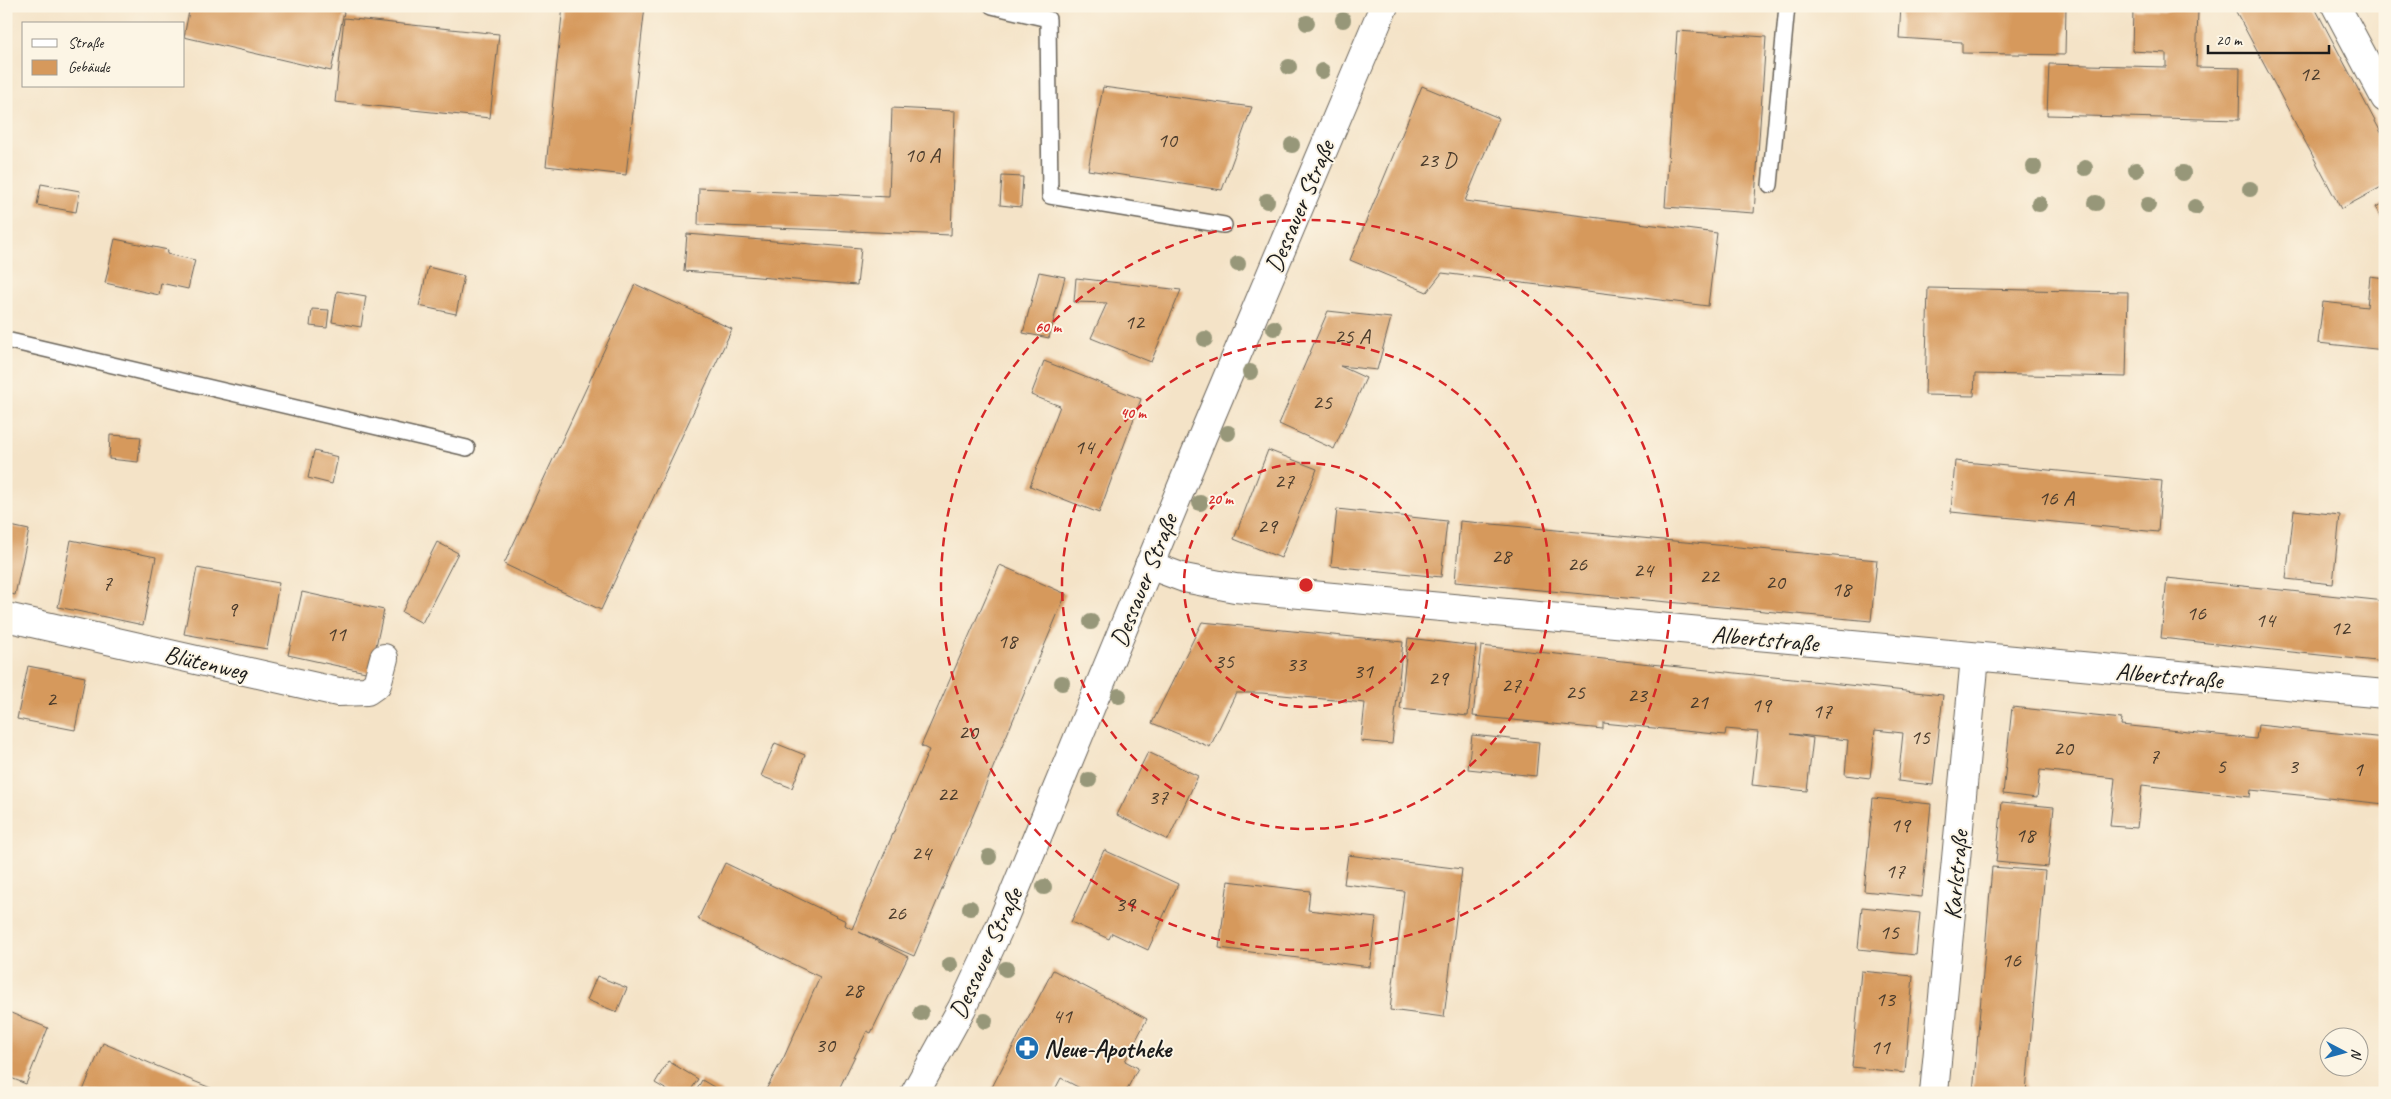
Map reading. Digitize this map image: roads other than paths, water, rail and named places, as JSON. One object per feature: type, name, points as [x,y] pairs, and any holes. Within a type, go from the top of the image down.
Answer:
[{"type":"street","name":"Dessauer Straße","points":[[915,1093],[962,1008],[1002,922],[1149,564],[1384,6]]},
{"type":"street","points":[[2336,6],[2385,98]]},
{"type":"street","name":"Albertstraße","points":[[1149,564],[1184,578],[1225,587],[2385,694]]},
{"type":"street","name":"Blütenweg","points":[[6,617],[338,692],[367,691],[377,684],[384,658]]},
{"type":"street","name":"Karlstraße","points":[[1934,1093],[1976,657]]},
{"type":"lane","points":[[992,6],[1048,19],[1050,196],[1224,225]]},
{"type":"lane","points":[[1770,185],[1787,6]]},
{"type":"lane","points":[[6,340],[467,448]]},
{"type":"place","name":"Neue-Apotheke","points":[[1027,1048]]}]
